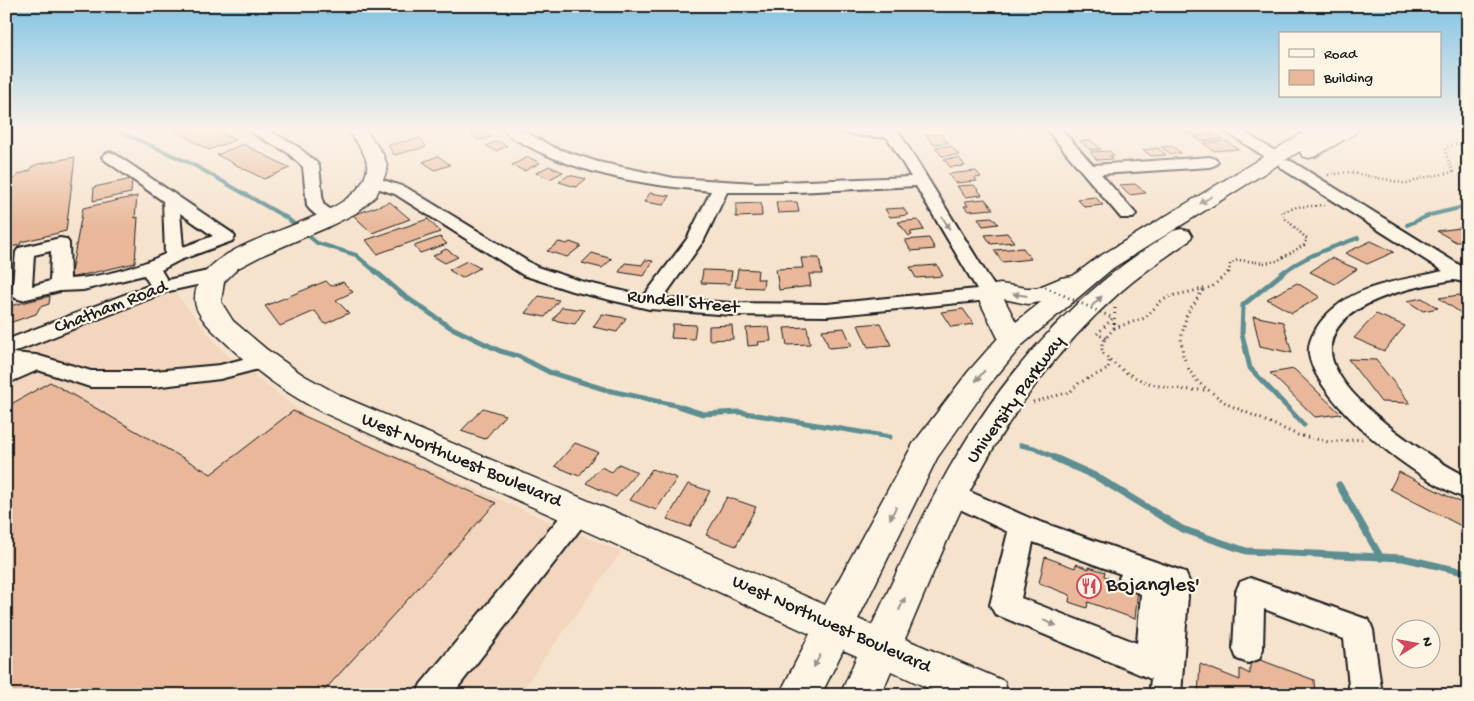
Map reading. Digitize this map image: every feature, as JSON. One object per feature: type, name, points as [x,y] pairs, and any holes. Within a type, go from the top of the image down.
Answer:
[{"type":"main road","points":[[374,182],[377,169],[375,162]]},
{"type":"main road","name":"University Parkway","points":[[799,695],[924,452],[978,379],[1012,339],[1083,279],[1105,263],[1290,167],[1294,162]]},
{"type":"main road","name":"University Parkway","points":[[860,695],[968,462],[1049,349],[1103,294],[1159,251],[1298,162]]},
{"type":"main road","name":"West Northwest Boulevard","points":[[374,182],[359,199],[332,217],[235,258],[217,275],[209,290],[208,303],[216,317],[262,361],[328,402],[989,695]]},
{"type":"main road","points":[[1012,339],[989,294],[996,291],[1028,296],[1044,295],[1071,282],[1083,279]]},
{"type":"street","points":[[60,285],[60,243],[25,252],[22,294],[60,285],[83,284],[151,268],[174,256],[226,237],[117,162]]},
{"type":"street","points":[[306,162],[311,166],[315,206],[332,217]]},
{"type":"street","points":[[581,162],[606,170],[650,179],[720,187],[797,189],[921,181]]},
{"type":"street","points":[[909,162],[989,294]]},
{"type":"street","points":[[1081,162],[1127,214]]},
{"type":"street","points":[[1088,170],[1210,162]]},
{"type":"street","points":[[1282,162],[1465,274]]},
{"type":"street","name":"Rundell Street","points":[[374,182],[401,191],[412,200],[530,271],[579,287],[649,303],[732,309],[828,310],[989,294]]},
{"type":"street","points":[[649,303],[695,240],[720,187]]},
{"type":"street","points":[[171,199],[174,256]]},
{"type":"street","points":[[151,268],[155,279],[163,287]]},
{"type":"street","points":[[1465,274],[1378,292],[1360,299],[1330,323],[1322,336],[1320,353],[1323,367],[1340,393],[1386,435],[1426,465],[1468,489]]},
{"type":"street","name":"Chatham Road","points":[[6,348],[163,287],[217,275]]},
{"type":"street","points":[[6,360],[36,362],[90,378],[154,379],[220,372],[262,361]]},
{"type":"street","points":[[6,376],[36,362]]},
{"type":"street","points":[[952,494],[1022,532],[1175,581],[1161,676],[1005,605],[1022,532]]},
{"type":"street","points":[[432,695],[579,512]]},
{"type":"street","points":[[1248,649],[1250,591],[1358,630],[1366,695]]},
{"type":"path","points":[[1290,167],[1349,172],[1408,184],[1417,178],[1436,177],[1453,172],[1449,162]]},
{"type":"path","points":[[1208,390],[1188,390],[1158,385],[1130,376],[1109,360],[1102,352],[1102,343],[1114,328],[1144,318],[1161,301],[1171,296],[1212,287],[1229,273],[1230,264],[1238,260],[1265,263],[1277,261],[1304,245],[1307,239],[1301,231],[1282,216],[1281,212],[1289,207],[1327,205],[1345,201]]},
{"type":"path","points":[[1041,285],[1113,318],[1098,334],[1106,338]]},
{"type":"path","points":[[1204,290],[1186,317],[1181,338],[1184,357],[1193,374],[1208,390],[1228,405],[1300,436],[1323,441],[1342,442],[1386,435]]},
{"type":"path","points":[[1114,328],[1116,306]]},
{"type":"path","points":[[1013,397],[1028,403],[1070,392],[1079,383],[1108,370],[1109,360]]},
{"type":"shaded area","points":[[174,291],[223,352],[308,417],[621,552],[518,695],[6,695],[6,355]]},
{"type":"building","points":[[50,162],[74,162],[66,231],[21,242],[20,245],[6,248],[6,181],[16,178],[17,175],[31,170],[31,167]]},
{"type":"building","points":[[230,162],[278,162],[290,168],[264,179]]},
{"type":"building","points":[[423,162],[446,162],[450,165],[435,170]]},
{"type":"building","points":[[519,162],[540,163],[524,171],[512,165]]},
{"type":"building","points":[[946,162],[962,162],[965,166],[950,167]]},
{"type":"building","points":[[549,166],[563,172],[550,179],[536,173]]},
{"type":"building","points":[[976,171],[981,177],[975,178],[977,181],[955,183],[948,174]]},
{"type":"building","points":[[569,175],[586,179],[576,187],[559,182]]},
{"type":"building","points":[[132,179],[131,193],[93,201],[94,187]]},
{"type":"building","points":[[1135,184],[1146,193],[1129,195],[1119,185]]},
{"type":"building","points":[[974,185],[982,195],[965,197],[957,186]]},
{"type":"building","points":[[650,193],[670,196],[664,205],[644,202]]},
{"type":"building","points":[[137,196],[135,218],[138,217],[135,263],[70,278],[83,208]]},
{"type":"building","points":[[1095,197],[1103,205],[1085,207],[1077,199]]},
{"type":"building","points":[[985,199],[993,209],[968,211],[964,206],[968,206],[965,201]]},
{"type":"building","points":[[390,202],[410,219],[372,233],[353,215]]},
{"type":"building","points":[[776,202],[797,202],[799,212],[778,213]]},
{"type":"building","points":[[761,203],[762,216],[736,217],[736,204]]},
{"type":"building","points":[[903,208],[908,215],[890,217],[885,209]]},
{"type":"building","points":[[992,217],[998,224],[983,226],[978,218]]},
{"type":"building","points":[[428,219],[440,232],[377,254],[366,240]]},
{"type":"building","points":[[918,220],[924,230],[910,232],[912,235],[909,236],[898,222]]},
{"type":"building","points":[[1468,227],[1468,241],[1456,242],[1437,231]]},
{"type":"building","points":[[1007,233],[1014,242],[991,244],[985,235]]},
{"type":"building","points":[[440,237],[447,244],[420,253],[414,246]]},
{"type":"building","points":[[929,238],[935,249],[911,251],[905,240]]},
{"type":"building","points":[[1371,241],[1394,252],[1367,264],[1345,253]]},
{"type":"building","points":[[559,242],[567,244],[570,242],[581,246],[567,257],[547,251]]},
{"type":"building","points":[[1023,248],[1031,259],[1002,262],[994,250]]},
{"type":"building","points":[[446,249],[458,257],[445,263],[433,256]]},
{"type":"building","points":[[592,253],[612,259],[602,268],[582,263]]},
{"type":"building","points":[[801,258],[819,258],[822,274],[809,274],[811,286],[779,290],[776,269],[803,268]]},
{"type":"building","points":[[1331,258],[1357,269],[1335,284],[1310,272]]},
{"type":"building","points":[[645,260],[653,261],[644,276],[619,272],[625,263],[642,265]]},
{"type":"building","points":[[467,261],[480,268],[462,278],[449,270]]},
{"type":"building","points":[[937,265],[943,276],[916,278],[910,267]]},
{"type":"building","points":[[738,269],[758,270],[757,279],[764,279],[763,288],[735,287]]},
{"type":"building","points":[[703,270],[732,271],[730,284],[701,283]]},
{"type":"building","points":[[326,281],[331,286],[343,282],[353,292],[336,300],[349,313],[325,324],[315,311],[280,326],[265,306]]},
{"type":"building","points":[[1297,283],[1320,297],[1292,313],[1267,299]]},
{"type":"building","points":[[1459,295],[1468,301],[1468,318],[1439,298]]},
{"type":"building","points":[[50,296],[49,304],[40,307],[36,314],[6,324],[6,307]]},
{"type":"building","points":[[539,296],[559,300],[545,317],[525,313]]},
{"type":"building","points":[[1422,298],[1438,308],[1423,311],[1407,301]]},
{"type":"building","points":[[562,307],[584,310],[575,324],[553,320]]},
{"type":"building","points":[[963,309],[974,324],[951,327],[941,312]]},
{"type":"building","points":[[602,314],[626,318],[617,332],[593,327]]},
{"type":"building","points":[[1376,314],[1405,326],[1384,351],[1354,338]]},
{"type":"building","points":[[1253,316],[1283,322],[1292,353],[1260,346]]},
{"type":"building","points":[[880,323],[891,345],[868,347],[858,325]]},
{"type":"building","points":[[673,324],[696,325],[694,339],[671,338]]},
{"type":"building","points":[[732,325],[733,339],[709,340],[709,326]]},
{"type":"building","points":[[769,327],[771,341],[758,342],[759,345],[748,346],[746,328]]},
{"type":"building","points":[[807,327],[810,344],[787,345],[784,328]]},
{"type":"building","points":[[844,328],[852,346],[829,348],[822,330]]},
{"type":"building","points":[[1348,359],[1376,360],[1410,403],[1381,402]]},
{"type":"building","points":[[1294,369],[1341,414],[1315,417],[1270,373]]},
{"type":"building","points":[[50,382],[211,474],[293,411],[496,503],[320,695],[6,695],[6,407]]},
{"type":"building","points":[[483,408],[505,415],[485,439],[461,431]]},
{"type":"building","points":[[575,443],[598,452],[579,476],[555,466]]},
{"type":"building","points":[[619,464],[637,472],[616,497],[586,483],[601,467],[612,472]]},
{"type":"building","points":[[652,469],[677,478],[656,510],[630,500]]},
{"type":"building","points":[[1399,472],[1468,506],[1467,529],[1390,489]]},
{"type":"building","points":[[688,484],[710,491],[690,527],[667,519]]},
{"type":"building","points":[[727,497],[756,507],[736,546],[706,535]]},
{"type":"building","name":"Bojangles'","points":[[1045,557],[1075,568],[1076,564],[1105,572],[1104,576],[1138,589],[1135,619],[1088,602],[1087,608],[1069,602],[1070,595],[1039,583]]},
{"type":"building","points":[[1250,656],[1314,680],[1315,695],[1198,695],[1200,664],[1240,680],[1240,669],[1250,674]]},
{"type":"waterway","points":[[187,162],[287,218],[317,243],[356,255],[377,273]]},
{"type":"waterway","points":[[1407,225],[1430,215],[1468,206]]},
{"type":"waterway","points":[[1283,273],[1309,257],[1358,238]]},
{"type":"waterway","points":[[375,271],[403,295],[450,327],[500,351],[518,356],[549,372],[607,390],[675,405],[703,414],[739,412],[890,437]]},
{"type":"waterway","points":[[1285,271],[1243,305],[1242,334],[1250,368],[1304,425]]},
{"type":"waterway","points":[[1021,445],[1034,448],[1058,459]]},
{"type":"waterway","points":[[1055,458],[1097,477],[1182,529],[1246,551],[1380,557]]},
{"type":"waterway","points":[[1339,485],[1380,557]]},
{"type":"waterway","points":[[1380,557],[1403,558],[1468,573]]},
{"type":"place","name":"Bojangles'","points":[[1089,586]]}]
